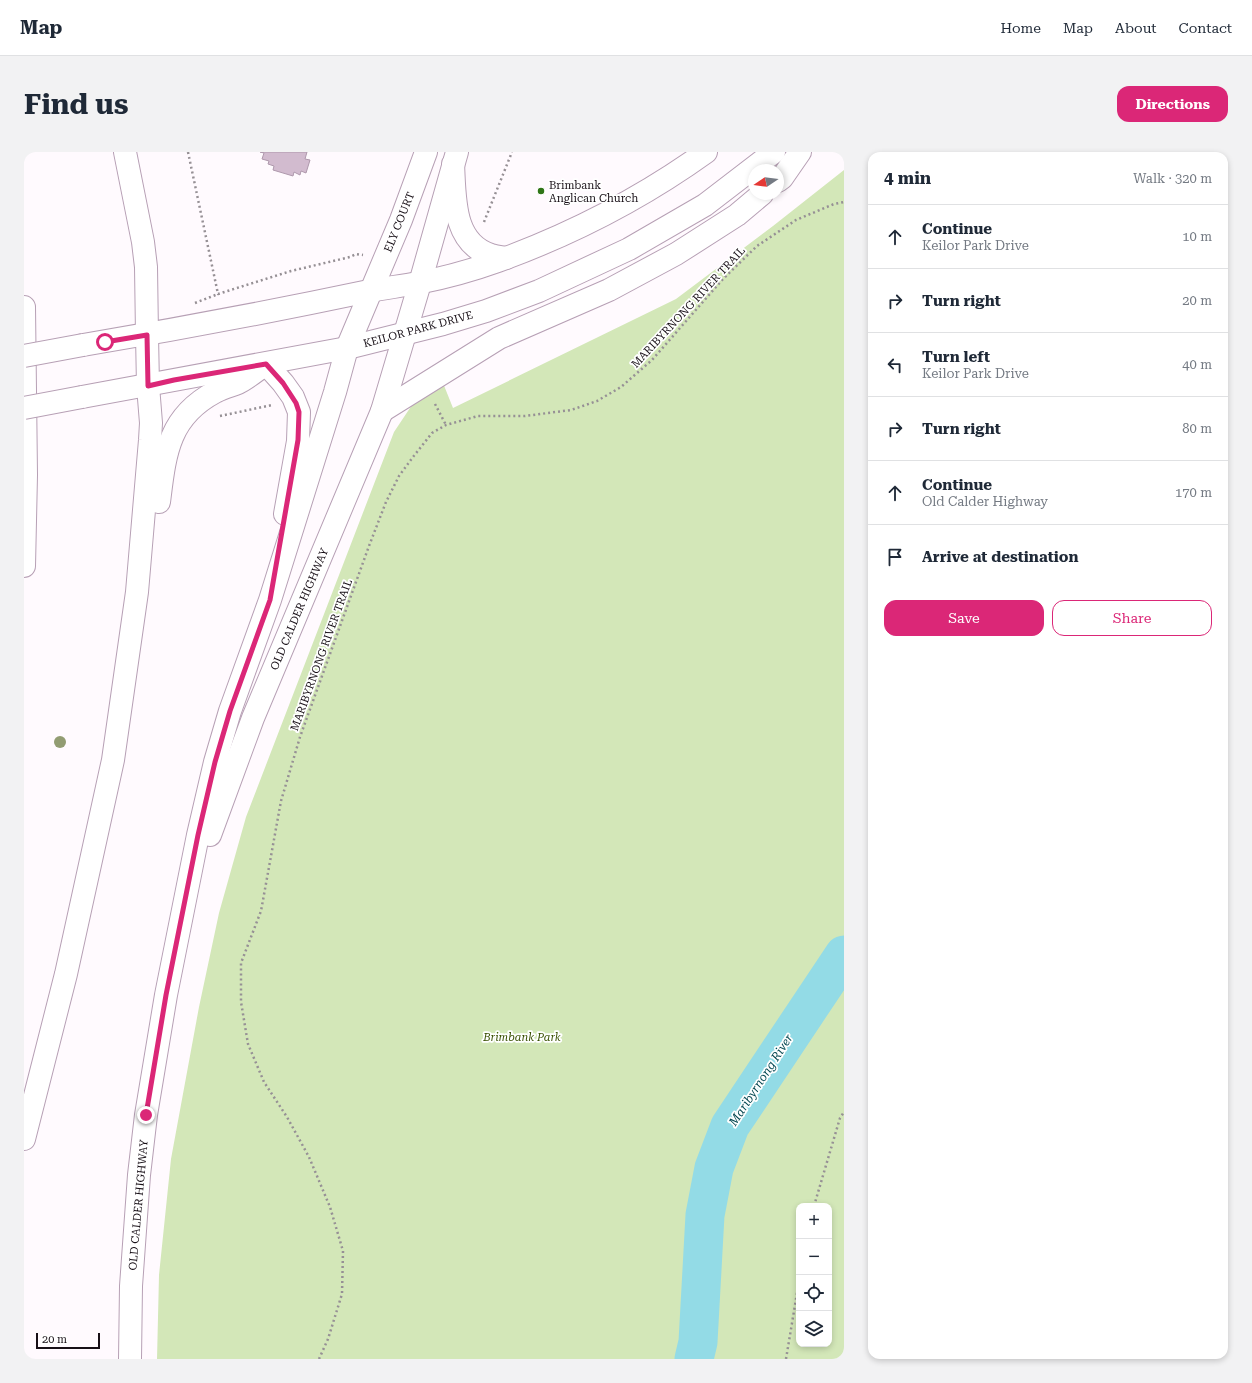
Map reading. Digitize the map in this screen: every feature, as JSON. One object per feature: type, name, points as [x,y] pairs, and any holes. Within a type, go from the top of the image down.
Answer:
[{"type":"main road","points":[[24,1139],[66,974],[113,760],[137,592],[151,423],[148,386],[146,267],[143,242],[125,152]]},
{"type":"main road","name":"ELY COURT","points":[[371,291],[401,220],[426,152]]},
{"type":"main road","points":[[24,356],[147,335],[371,291],[420,283],[506,258],[549,242],[589,224],[639,196],[706,152]]},
{"type":"main road","name":"KEILOR PARK DRIVE","points":[[24,408],[347,348],[405,334],[478,313],[513,301],[629,249],[705,205],[774,152]]},
{"type":"main road","points":[[784,175],[800,152]]},
{"type":"main road","points":[[455,158],[456,206],[458,219],[466,236],[480,251],[506,258]]},
{"type":"main road","points":[[420,283],[455,158]]},
{"type":"main road","points":[[382,411],[499,338],[609,290],[676,254],[737,215],[755,200]]},
{"type":"main road","name":"OLD CALDER HIGHWAY","points":[[178,935],[213,826],[254,718],[382,411],[420,283]]},
{"type":"main road","name":"OLD CALDER HIGHWAY","points":[[130,1359],[131,1286],[146,1115],[163,1009],[198,835],[215,762],[230,711],[270,600],[335,392],[347,348],[371,291]]},
{"type":"main road","points":[[24,306],[26,438],[24,566]]},
{"type":"main road","points":[[137,592],[153,540],[162,474],[169,442],[177,427],[189,409],[194,405],[215,392],[238,383],[266,364],[293,397],[299,412],[298,440],[270,600]]},
{"type":"path","points":[[188,152],[218,294],[290,271],[350,257],[356,254],[384,258]]},
{"type":"path","points":[[466,236],[484,223],[512,152]]},
{"type":"path","name":"MARIBYRNONG RIVER TRAIL","points":[[319,1359],[328,1339],[342,1294],[343,1251],[330,1207],[309,1157],[287,1117],[264,1082],[248,1044],[241,1002],[241,963],[261,912],[281,801],[300,737],[386,502],[399,476],[413,457],[432,433],[446,425],[478,416],[525,416],[571,410],[597,401],[621,387],[652,360],[723,279],[757,246],[796,220],[834,204],[844,202]]},
{"type":"path","points":[[219,416],[279,404],[293,397]]},
{"type":"path","points":[[815,1203],[840,1118],[844,1112]]},
{"type":"path","points":[[786,1359],[796,1299]]},
{"type":"green space","name":"Brimbank Park","points":[[844,170],[844,1359],[157,1359],[159,1275],[171,1159],[199,1007],[219,913],[246,817],[394,432],[412,405],[443,383],[453,408],[676,299]]},
{"type":"building","points":[[260,152],[307,152],[305,159],[310,160],[306,173],[301,171],[300,175],[294,172],[293,176],[273,170],[274,166],[268,164],[269,161],[262,159],[264,153]]},
{"type":"waterway","name":"Maribyrnong River","points":[[694,1359],[698,1342],[705,1215],[714,1168],[730,1126],[844,955]]},
{"type":"place","name":"Brimbank Anglican Church","points":[[541,191]]},
{"type":"route","points":[[105,342],[147,335],[148,386],[266,364],[293,397],[299,412],[298,440],[270,600],[230,711],[215,762],[198,835],[166,995],[146,1115]]}]
